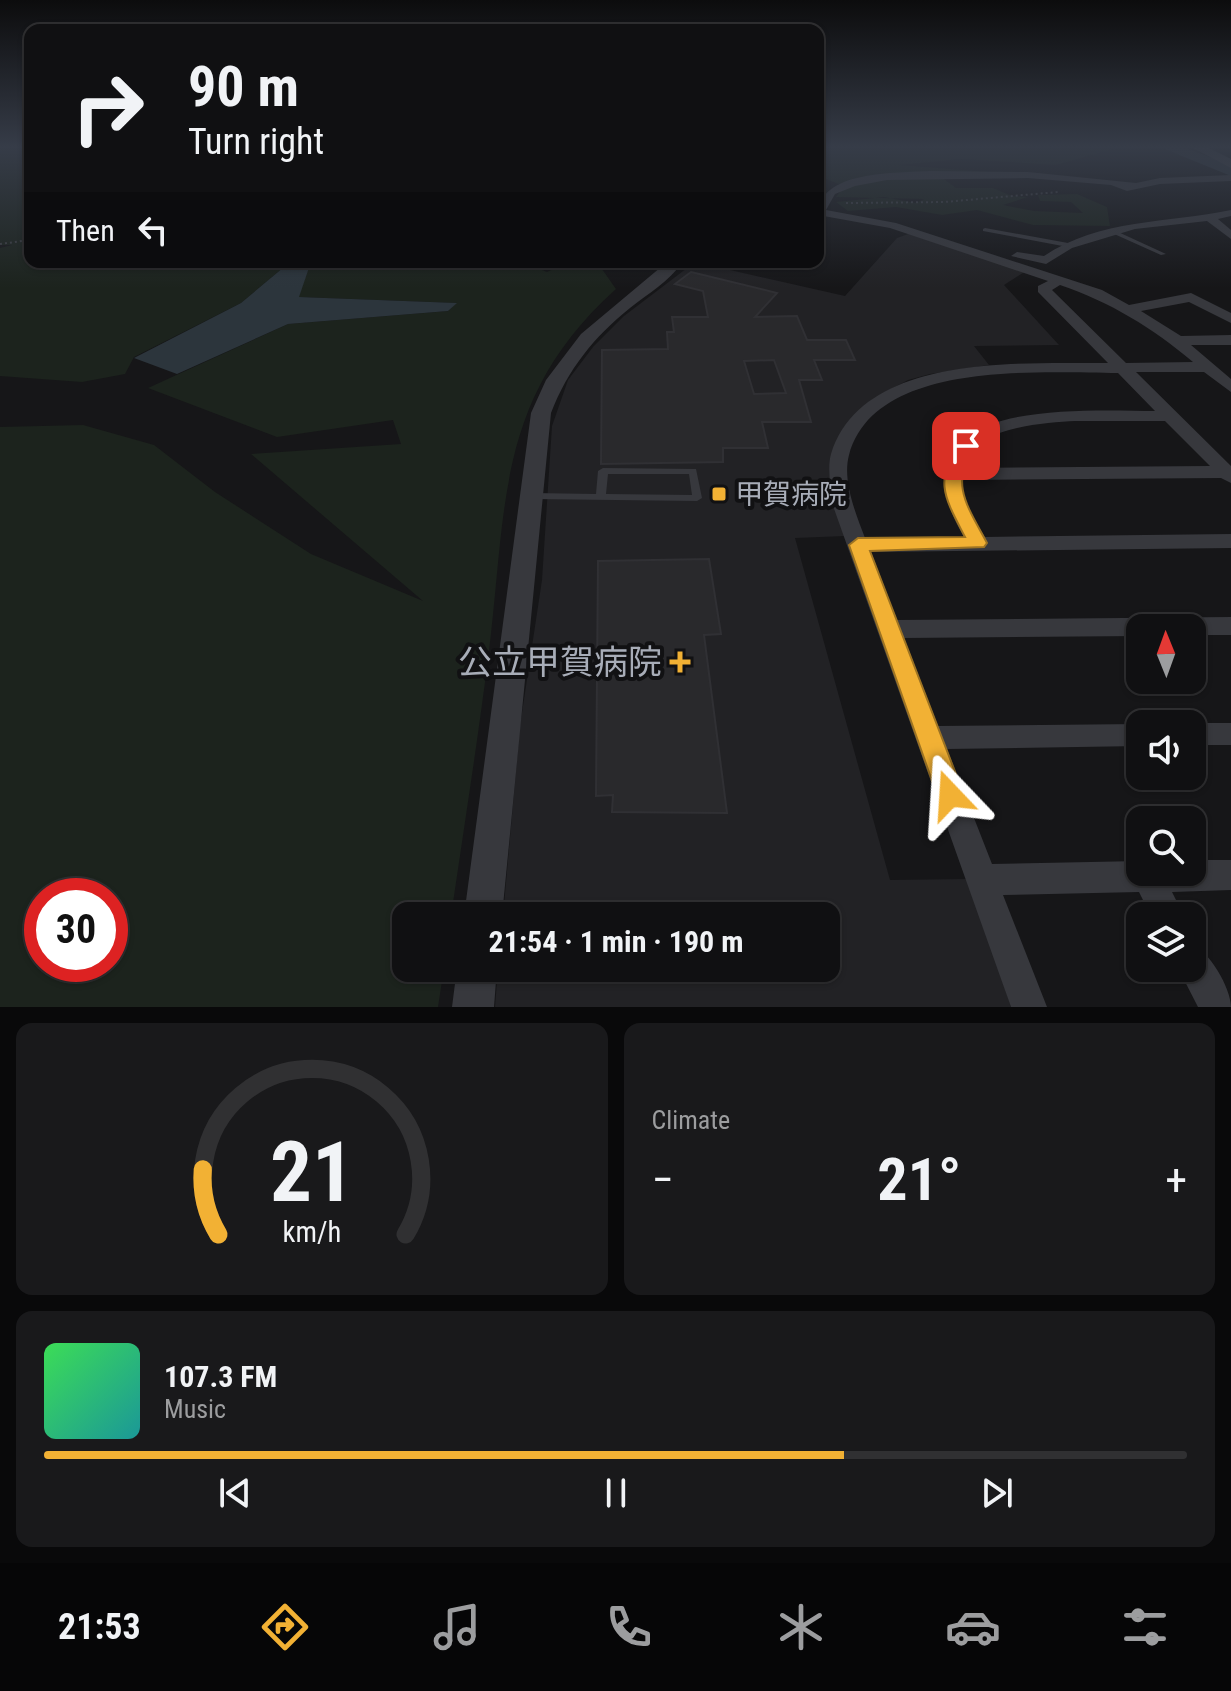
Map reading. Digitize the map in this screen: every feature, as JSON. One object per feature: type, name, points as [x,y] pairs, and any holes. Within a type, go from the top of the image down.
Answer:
[{"type":"street","points":[[824,210],[883,223],[964,248],[1060,280],[1129,309],[1178,341],[1231,387]]},
{"type":"street","points":[[964,248],[1046,260],[1068,245],[1148,223],[1231,213]]},
{"type":"street","points":[[1212,217],[1213,223],[1231,235]]},
{"type":"street","points":[[485,902],[541,413],[559,369],[590,334],[668,268]]},
{"type":"street","points":[[1060,280],[1043,289],[1229,474]]},
{"type":"street","points":[[1129,309],[1191,297],[1231,319]]},
{"type":"street","points":[[1178,341],[1231,340]]},
{"type":"street","points":[[1029,1007],[840,494],[840,456],[857,421],[890,394],[941,376],[970,371],[1208,367]]},
{"type":"street","points":[[978,543],[957,504],[952,474],[959,452],[973,439],[1004,424],[1042,418],[1171,416]]},
{"type":"street","points":[[952,474],[1229,474]]},
{"type":"street","points":[[858,545],[1231,541]]},
{"type":"street","points":[[889,629],[1231,626]]},
{"type":"street","points":[[1206,734],[1231,734]]},
{"type":"street","points":[[929,738],[1126,735]]},
{"type":"street","points":[[1206,875],[1231,875]]},
{"type":"street","points":[[982,880],[1126,877]]},
{"type":"street","points":[[473,1007],[476,982]]},
{"type":"street","points":[[1203,982],[1217,1007]]},
{"type":"lane","points":[[985,230],[1068,245]]},
{"type":"lane","points":[[1114,232],[1163,254]]},
{"type":"lane","points":[[532,496],[601,494],[612,499],[697,498],[693,471],[603,471],[601,494]]},
{"type":"path","points":[[824,209],[1036,194]]},
{"type":"path","points":[[0,244],[24,241]]},
{"type":"shaded area","points":[[0,194],[24,194],[24,268],[283,268],[241,303],[134,357],[125,374],[82,382],[0,376],[0,248],[12,245],[0,245]]},
{"type":"shaded area","points":[[838,194],[1007,194],[1028,197],[1003,205],[1034,211],[1083,213],[1071,202],[1040,201],[1038,195],[1077,194],[1107,207],[1110,226],[1033,225],[977,210],[942,215],[896,207],[848,211],[836,202],[875,198],[836,197]],"holes":[[[891,198],[924,199],[916,203]]]},
{"type":"shaded area","name":"公立甲賀病院","points":[[911,233],[1026,271],[1004,285],[1059,345],[974,346],[989,365],[908,380],[873,399],[844,427],[832,454],[831,492],[845,536],[795,538],[890,880],[969,879],[1011,1007],[495,1007],[497,982],[840,982],[840,902],[504,902],[520,726],[542,580],[552,426],[568,380],[593,347],[624,316],[687,268],[721,268],[845,296],[897,238]]},
{"type":"shaded area","points":[[283,268],[309,268],[299,297],[457,303],[448,311],[288,324],[177,374],[134,358],[241,303]]},
{"type":"shaded area","points":[[309,268],[537,268],[547,272],[556,268],[601,268],[616,289],[577,330],[548,370],[528,412],[514,455],[505,500],[485,684],[453,902],[392,902],[392,982],[442,982],[438,1007],[0,1007],[0,427],[83,425],[154,445],[215,492],[311,554],[423,601],[251,454],[401,444],[393,420],[277,437],[148,388],[288,324],[448,311],[456,303],[298,297]]},
{"type":"building","points":[[691,272],[777,293],[755,317],[797,316],[807,340],[846,340],[855,360],[814,360],[822,380],[799,380],[811,422],[762,422],[768,448],[723,448],[723,462],[601,464],[602,350],[668,349],[667,332],[674,332],[672,317],[708,317],[703,291],[675,284]],"holes":[[[774,360],[786,393],[754,394],[744,361]]]},
{"type":"building","points":[[709,559],[721,634],[704,635],[727,813],[612,812],[613,795],[596,796],[598,561]]},
{"type":"place","name":"甲賀病院","points":[[719,494]]},
{"type":"place","name":"公立甲賀病院","points":[[680,662]]},
{"type":"route","points":[[950,795],[858,545],[978,543],[953,495],[954,463],[966,446]]}]
